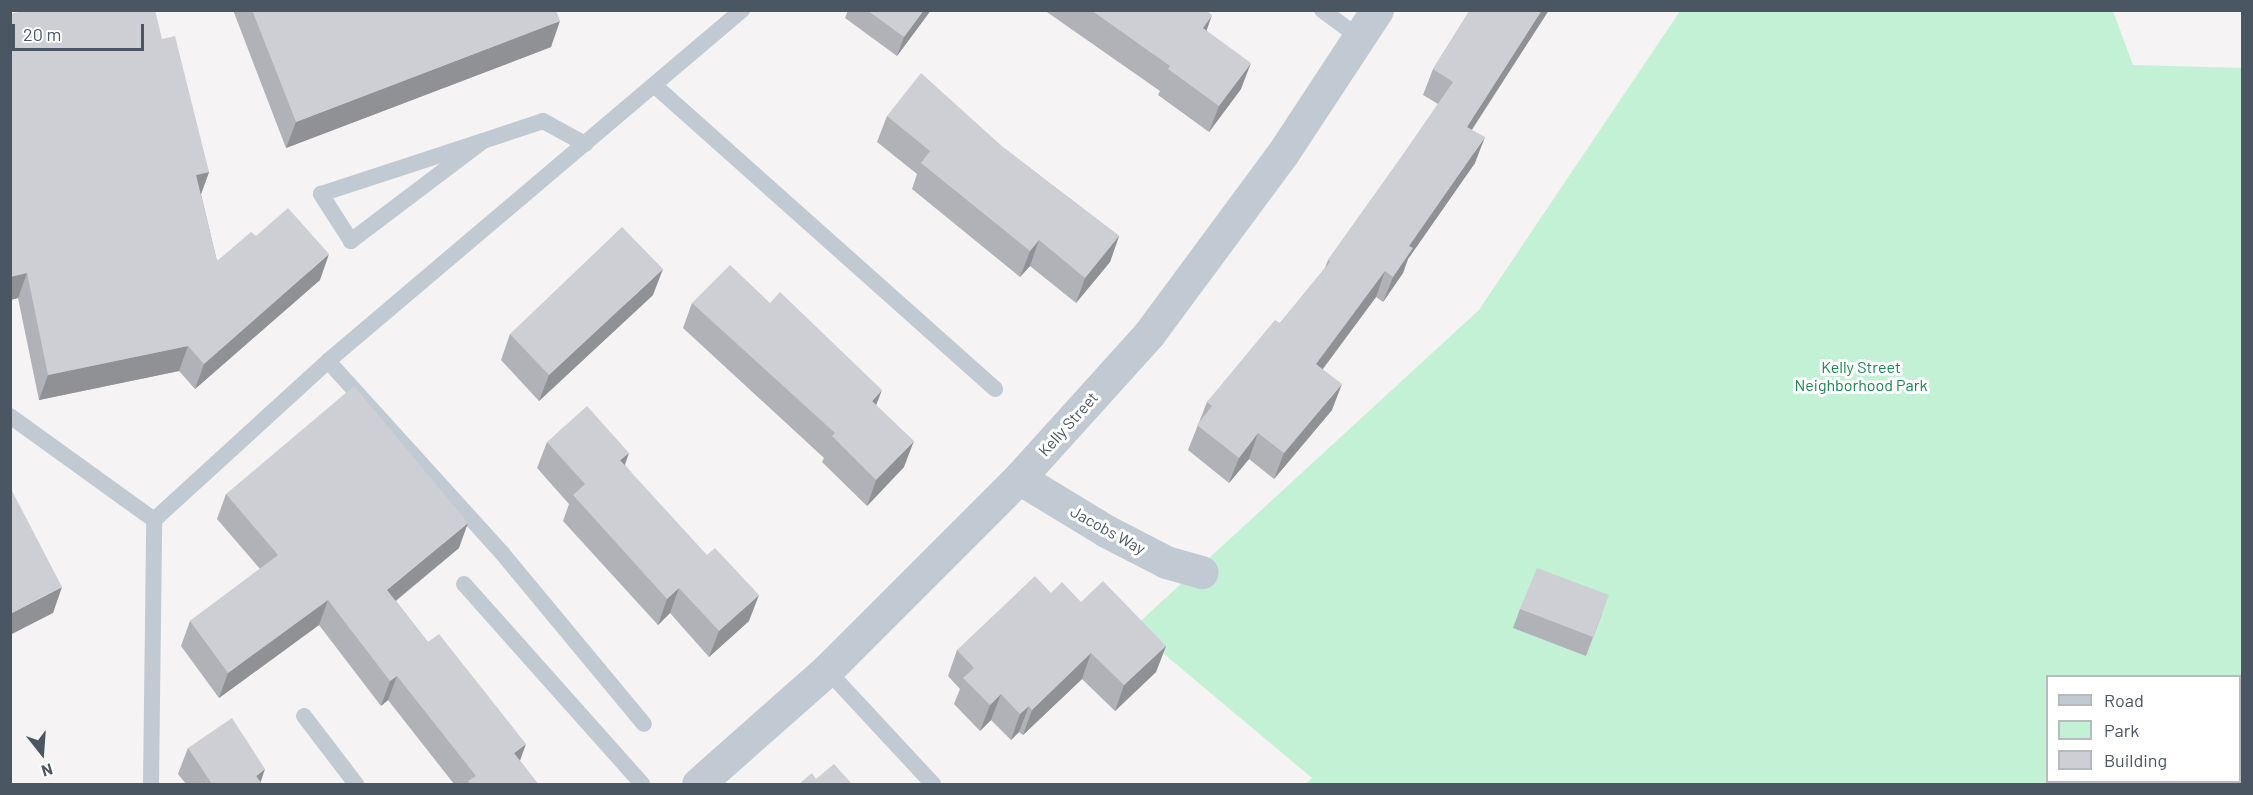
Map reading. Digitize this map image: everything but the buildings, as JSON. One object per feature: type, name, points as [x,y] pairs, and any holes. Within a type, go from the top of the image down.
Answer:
[{"type":"street","name":"Kelly Street","points":[[698,784],[827,670],[1019,478],[1149,334],[1283,153],[1377,10]]},
{"type":"street","name":"Jacobs Way","points":[[1019,478],[1156,557],[1202,572]]},
{"type":"lane","points":[[151,784],[154,520],[328,362],[742,10]]},
{"type":"lane","points":[[1322,10],[1360,38]]},
{"type":"lane","points":[[654,85],[995,389]]},
{"type":"lane","points":[[483,141],[351,241],[321,194],[483,141],[543,122],[585,144]]},
{"type":"lane","points":[[328,362],[502,553],[644,724]]},
{"type":"lane","points":[[10,416],[154,520]]},
{"type":"lane","points":[[464,584],[642,784]]},
{"type":"lane","points":[[827,670],[933,784]]},
{"type":"lane","points":[[304,716],[356,784]]},
{"type":"green space","name":"Kelly Street Neighborhood Park","points":[[1680,11],[2113,11],[2133,65],[2242,68],[2242,784],[1306,784],[1312,778],[1133,628],[1479,310]]}]
